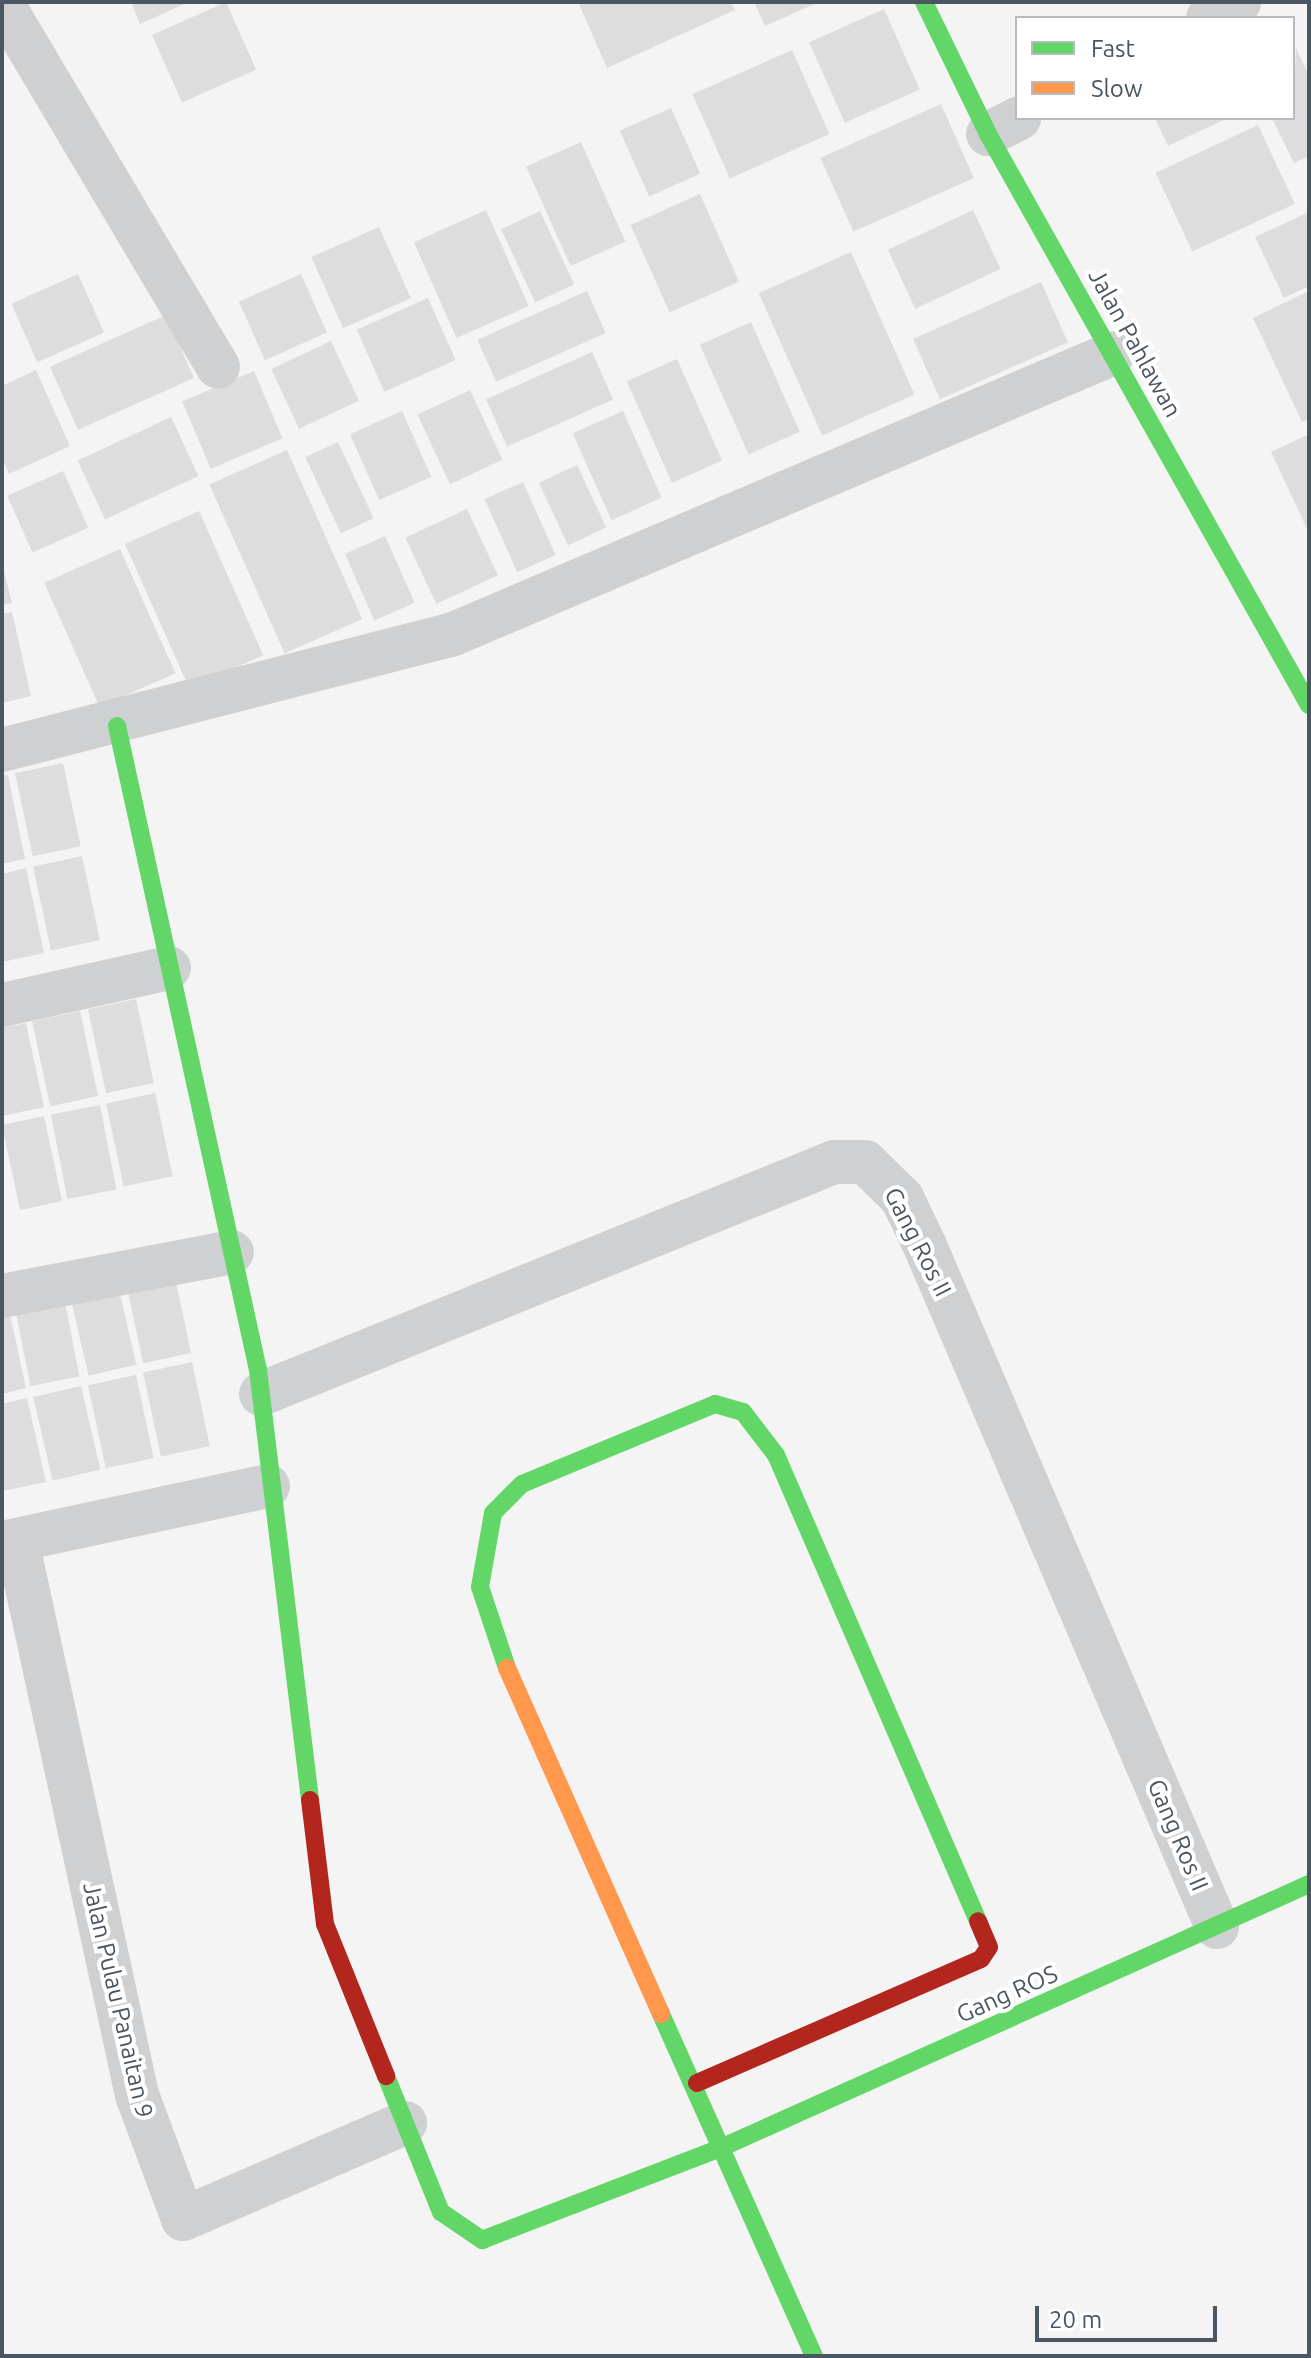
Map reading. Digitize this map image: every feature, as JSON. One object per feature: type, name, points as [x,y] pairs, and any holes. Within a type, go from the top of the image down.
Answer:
[{"type":"street","name":"Jalan Pahlawan","points":[[924,2],[1004,126],[1114,353],[1309,705]]},
{"type":"street","points":[[1212,16],[1239,2]]},
{"type":"street","points":[[2,3],[218,367]]},
{"type":"street","points":[[2,750],[117,726],[451,635],[1114,353]]},
{"type":"street","points":[[117,726],[261,1394],[268,1486],[325,1924],[405,2123]]},
{"type":"street","points":[[2,1005],[169,968]]},
{"type":"street","name":"Gang Ros II","points":[[261,1394],[834,1162],[865,1162],[902,1198],[925,1246],[1217,1927]]},
{"type":"street","points":[[2,1296],[232,1252]]},
{"type":"street","points":[[697,2083],[981,1959],[989,1947],[776,1455],[743,1412],[715,1404],[522,1484],[493,1513],[481,1549],[487,1623],[725,2146],[805,2353]]},
{"type":"street","points":[[10,1542],[268,1486]]},
{"type":"street","name":"Jalan Pulau Panaitan 9","points":[[10,1542],[137,2095],[183,2219],[405,2123]]},
{"type":"street","name":"Gang ROS","points":[[405,2123],[441,2212],[482,2240],[725,2146],[1309,1884]]},
{"type":"building","points":[[131,2],[189,2],[140,24]]},
{"type":"building","points":[[226,2],[256,70],[182,103],[152,35]]},
{"type":"building","points":[[578,2],[731,2],[735,10],[607,68]]},
{"type":"building","points":[[754,2],[819,2],[765,26]]},
{"type":"building","points":[[884,9],[920,89],[845,123],[809,42]]},
{"type":"building","points":[[1296,48],[1309,76],[1309,156],[1294,163],[1273,120],[1295,120]]},
{"type":"building","points":[[792,50],[829,134],[730,178],[692,94]]},
{"type":"building","points":[[941,104],[974,178],[853,232],[820,158]]},
{"type":"building","points":[[671,108],[700,174],[649,197],[620,131]]},
{"type":"building","points":[[1156,120],[1224,120],[1168,146]]},
{"type":"building","points":[[1258,125],[1295,204],[1192,252],[1156,173]]},
{"type":"building","points":[[581,142],[625,242],[571,266],[526,166]]},
{"type":"building","points":[[700,194],[739,282],[670,313],[631,225]]},
{"type":"building","points":[[486,210],[529,306],[457,338],[414,242]]},
{"type":"building","points":[[973,210],[1000,269],[915,309],[888,250]]},
{"type":"building","points":[[540,211],[574,284],[535,303],[501,229]]},
{"type":"building","points":[[1309,212],[1309,286],[1284,298],[1255,237]]},
{"type":"building","points":[[379,227],[411,298],[343,328],[311,257]]},
{"type":"building","points":[[851,252],[914,395],[822,436],[759,293]]},
{"type":"building","points":[[78,274],[104,332],[37,362],[11,304]]},
{"type":"building","points":[[301,274],[327,332],[265,360],[239,302]]},
{"type":"building","points":[[1041,282],[1068,342],[940,399],[913,339]]},
{"type":"building","points":[[587,291],[606,333],[496,382],[477,340]]},
{"type":"building","points":[[1309,291],[1309,419],[1302,422],[1253,318]]},
{"type":"building","points":[[428,298],[456,360],[384,392],[357,330]]},
{"type":"building","points":[[166,315],[194,378],[78,430],[50,367]]},
{"type":"building","points":[[751,322],[800,432],[749,454],[700,345]]},
{"type":"building","points":[[331,341],[359,401],[299,429],[271,369]]},
{"type":"building","points":[[592,352],[613,400],[507,447],[486,399]]},
{"type":"building","points":[[677,359],[722,460],[672,483],[627,381]]},
{"type":"building","points":[[36,370],[70,446],[9,474],[2,458],[2,386]]},
{"type":"building","points":[[254,371],[283,438],[211,469],[182,401]]},
{"type":"building","points":[[470,390],[503,460],[450,484],[417,415]]},
{"type":"building","points":[[402,411],[431,477],[379,500],[350,434]]},
{"type":"building","points":[[623,411],[662,498],[611,520],[573,433]]},
{"type":"building","points":[[171,417],[198,476],[105,519],[78,461]]},
{"type":"building","points":[[1309,434],[1309,533],[1271,452]]},
{"type":"building","points":[[338,442],[373,518],[341,533],[305,457]]},
{"type":"building","points":[[287,450],[362,619],[285,654],[209,485]]},
{"type":"building","points":[[577,465],[606,528],[568,545],[539,483]]},
{"type":"building","points":[[63,471],[88,528],[32,552],[7,496]]},
{"type":"building","points":[[523,482],[556,555],[517,572],[485,499]]},
{"type":"building","points":[[467,509],[498,575],[436,604],[405,538]]},
{"type":"building","points":[[199,511],[263,655],[189,688],[125,544]]},
{"type":"building","points":[[385,536],[415,603],[374,621],[345,554]]},
{"type":"building","points":[[120,549],[175,673],[99,707],[44,583]]},
{"type":"building","points":[[2,563],[12,603],[2,605]]},
{"type":"building","points":[[12,612],[31,696],[2,703],[2,614]]},
{"type":"building","points":[[63,763],[81,846],[33,856],[15,773]]},
{"type":"building","points":[[8,775],[25,859],[2,864],[2,776]]},
{"type":"building","points":[[82,856],[100,940],[51,951],[33,866]]},
{"type":"building","points":[[26,868],[44,953],[2,962],[2,874]]},
{"type":"building","points":[[136,999],[154,1083],[106,1093],[88,1009]]},
{"type":"building","points":[[80,1011],[98,1096],[50,1106],[32,1021]]},
{"type":"building","points":[[26,1023],[44,1107],[2,1116],[2,1028]]},
{"type":"building","points":[[155,1093],[173,1176],[124,1187],[106,1103]]},
{"type":"building","points":[[100,1105],[116,1189],[67,1199],[51,1115]]},
{"type":"building","points":[[44,1116],[62,1201],[20,1210],[2,1125]]},
{"type":"building","points":[[173,1268],[191,1353],[143,1363],[125,1278]]},
{"type":"building","points":[[117,1281],[136,1365],[89,1376],[69,1292]]},
{"type":"building","points":[[63,1292],[79,1376],[30,1386],[14,1302]]},
{"type":"building","points":[[8,1305],[26,1388],[2,1394],[2,1306]]},
{"type":"building","points":[[192,1362],[210,1446],[161,1457],[143,1372]]},
{"type":"building","points":[[136,1375],[154,1458],[106,1468],[88,1385]]},
{"type":"building","points":[[81,1386],[100,1470],[53,1481],[33,1397]]},
{"type":"building","points":[[27,1398],[46,1482],[2,1491],[2,1404]]},
{"type":"traffic: fast","points":[[924,2],[988,134],[1309,705]]},
{"type":"traffic: fast","points":[[117,726],[258,1370],[310,1800]]},
{"type":"traffic: fast","points":[[507,1668],[480,1587],[493,1513],[522,1484],[715,1404],[743,1412],[776,1455],[978,1921]]},
{"type":"traffic: fast","points":[[386,2076],[441,2212],[482,2240],[725,2146],[1309,1884]]},
{"type":"traffic: fast","points":[[661,2014],[814,2356]]},
{"type":"traffic: slow","points":[[507,1668],[661,2014]]},
{"type":"traffic: jam","points":[[310,1800],[325,1924],[386,2076]]},
{"type":"traffic: jam","points":[[697,2083],[981,1959],[989,1947],[978,1921]]}]
